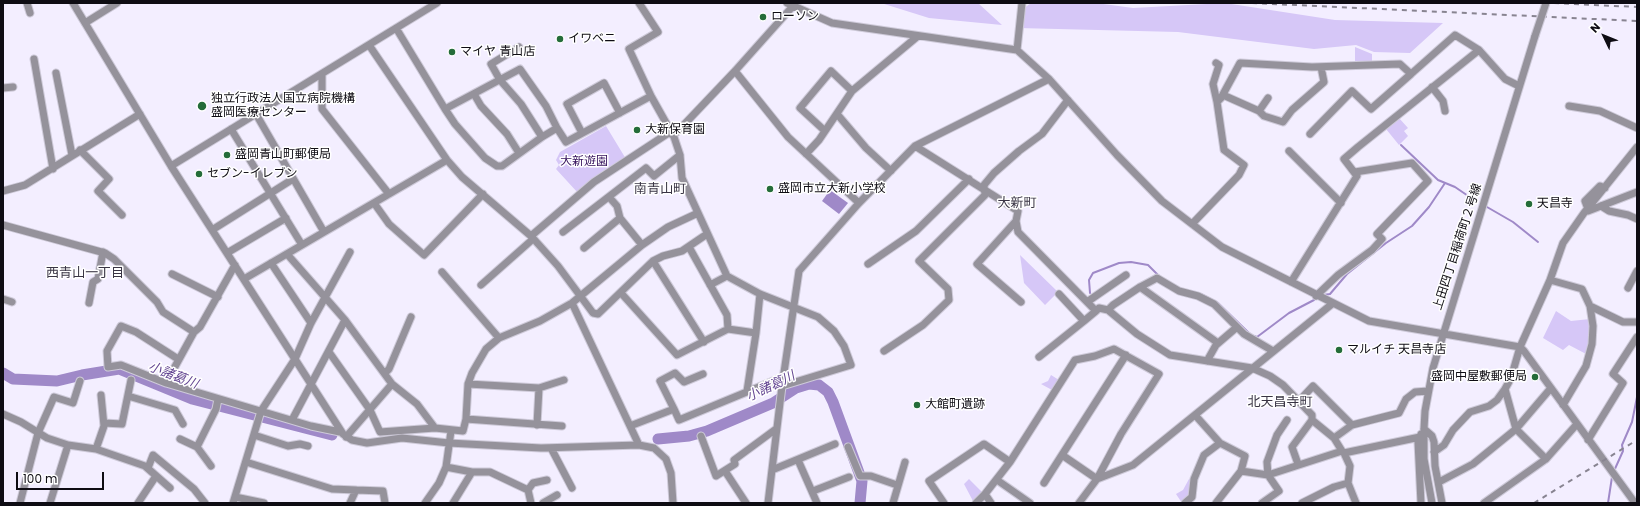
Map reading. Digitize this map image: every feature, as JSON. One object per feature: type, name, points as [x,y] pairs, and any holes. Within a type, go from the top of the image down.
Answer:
[{"type":"street","points":[[27,3],[30,13]]},
{"type":"street","points":[[73,3],[171,166],[340,432],[352,440],[367,442],[402,438],[449,443],[551,448],[639,445],[654,448],[666,459],[671,473],[673,503]]},
{"type":"street","points":[[85,23],[117,3]]},
{"type":"street","points":[[171,166],[437,3]]},
{"type":"street","points":[[639,3],[658,32],[629,49],[651,96],[671,133],[680,155],[682,178],[727,276],[760,294],[818,317],[834,331],[844,346],[851,365],[782,386]]},
{"type":"street","points":[[1017,50],[1022,3]]},
{"type":"street","name":"上田四丁目稲荷町２号線","points":[[1432,503],[1424,459],[1424,429],[1428,391],[1442,335],[1518,86],[1546,3]]},
{"type":"street","points":[[481,285],[594,182],[671,133],[677,132],[735,71],[790,4],[832,23],[1017,50],[1049,79],[1162,201],[1222,246],[1316,296],[1369,322],[1520,347],[1617,479],[1635,501]]},
{"type":"street","points":[[396,28],[445,109],[466,138],[485,158],[497,166],[502,166],[557,128]]},
{"type":"street","points":[[1310,134],[1352,91],[1371,108],[1455,35],[1479,50],[1506,80],[1518,86]]},
{"type":"street","points":[[806,154],[825,131],[852,91],[918,36]]},
{"type":"street","points":[[369,45],[447,160],[462,177],[532,238],[558,266],[593,313],[598,314],[652,261],[663,256],[682,252],[707,234]]},
{"type":"street","points":[[519,47],[491,64],[500,80],[521,104],[542,137]]},
{"type":"street","points":[[1291,282],[1357,176],[1344,159],[1479,50]]},
{"type":"street","points":[[34,59],[53,169]]},
{"type":"street","points":[[1192,224],[1239,176],[1244,165],[1224,150],[1213,84],[1218,66],[1216,63]]},
{"type":"street","points":[[1217,102],[1223,95],[1240,63],[1321,67],[1400,64],[1411,74]]},
{"type":"street","points":[[1223,95],[1258,111],[1264,116],[1283,122],[1292,110],[1324,82],[1321,67]]},
{"type":"street","points":[[445,109],[520,69],[546,106],[566,142],[651,96]]},
{"type":"street","points":[[735,71],[788,137],[859,203]]},
{"type":"street","points":[[825,131],[800,108],[831,71],[852,91]]},
{"type":"street","points":[[56,73],[72,155]]},
{"type":"street","points":[[322,74],[322,109],[389,194]]},
{"type":"street","points":[[768,503],[776,429],[799,271],[859,203],[914,146],[1049,79]]},
{"type":"street","points":[[582,133],[567,104],[604,83],[620,113]]},
{"type":"street","points":[[3,88],[13,87]]},
{"type":"street","points":[[1432,87],[1443,101],[1445,111]]},
{"type":"street","points":[[474,94],[481,106],[507,134],[519,153]]},
{"type":"street","points":[[1258,111],[1268,98]]},
{"type":"street","points":[[884,351],[923,325],[949,300],[948,289],[919,261],[985,195],[984,185],[994,173],[1019,151],[1042,134],[1068,100]]},
{"type":"street","points":[[1569,106],[1600,111],[1637,128]]},
{"type":"street","points":[[3,191],[25,185],[140,114]]},
{"type":"street","points":[[256,114],[324,232]]},
{"type":"street","points":[[837,114],[866,148],[891,171]]},
{"type":"street","points":[[231,129],[302,245]]},
{"type":"street","points":[[914,146],[1018,211],[1016,221],[1018,232],[1096,311]]},
{"type":"street","points":[[1586,211],[1585,201],[1600,186],[1605,188],[1637,147]]},
{"type":"street","points":[[80,150],[109,179],[98,191],[122,215]]},
{"type":"street","points":[[1289,151],[1341,203]]},
{"type":"street","points":[[563,232],[646,168],[654,176],[680,155]]},
{"type":"street","points":[[244,279],[447,160]]},
{"type":"street","points":[[1316,296],[1338,275],[1372,250],[1382,239],[1377,234],[1428,182],[1412,163],[1355,172]]},
{"type":"street","points":[[212,230],[293,179]]},
{"type":"street","points":[[868,264],[916,231],[969,179]]},
{"type":"street","points":[[1434,452],[1444,445],[1453,430],[1470,412],[1488,406],[1497,400],[1505,390],[1519,356],[1520,347],[1550,280],[1563,243],[1586,211],[1637,192]]},
{"type":"street","points":[[374,203],[389,224],[424,255],[483,194]]},
{"type":"street","points":[[609,197],[617,206],[620,218],[642,245]]},
{"type":"street","points":[[1601,206],[1609,211],[1628,215],[1637,219]]},
{"type":"street","points":[[329,352],[370,410],[380,432],[435,428],[451,431],[463,431],[466,419],[468,384],[472,373],[486,349],[499,338],[540,321],[572,303],[642,245],[668,228],[698,213]]},
{"type":"street","points":[[227,253],[286,218]]},
{"type":"street","points":[[584,248],[620,218]]},
{"type":"street","points":[[1016,221],[977,264],[1021,302]]},
{"type":"street","points":[[3,225],[103,252],[114,259],[157,302],[163,312],[194,332]]},
{"type":"street","points":[[689,247],[727,315],[728,329]]},
{"type":"street","points":[[89,303],[93,282],[98,279],[103,252]]},
{"type":"street","points":[[264,503],[234,500],[259,415],[295,359],[310,323],[350,252]]},
{"type":"street","points":[[287,254],[346,320],[392,384],[417,404],[435,428]]},
{"type":"street","points":[[652,261],[704,342]]},
{"type":"street","points":[[271,263],[310,323]]},
{"type":"street","points":[[166,383],[178,359],[194,332],[200,327],[235,265]]},
{"type":"street","points":[[1628,288],[1637,271]]},
{"type":"street","points":[[442,272],[499,338]]},
{"type":"street","points":[[172,274],[218,297]]},
{"type":"street","points":[[1087,302],[1126,275]]},
{"type":"street","points":[[710,285],[727,276]]},
{"type":"street","points":[[1108,310],[1140,287],[1157,278],[1179,290],[1198,296],[1214,304],[1252,340],[1273,351]]},
{"type":"street","points":[[1550,280],[1582,289],[1590,306],[1593,326],[1592,344],[1586,366],[1563,405]]},
{"type":"street","points":[[1140,287],[1218,343]]},
{"type":"street","points":[[622,292],[677,355],[728,329],[756,333]]},
{"type":"street","points":[[747,391],[756,333],[760,294]]},
{"type":"street","points":[[1059,294],[1084,321]]},
{"type":"street","points":[[3,299],[12,302]]},
{"type":"street","points":[[572,303],[639,445]]},
{"type":"street","points":[[1096,479],[1133,465],[1332,304]]},
{"type":"street","points":[[1590,306],[1623,322],[1637,322]]},
{"type":"street","points":[[1039,357],[1099,308],[1108,310],[1137,334],[1170,355],[1252,368],[1270,376],[1283,385],[1312,415],[1312,420],[1292,448],[1298,464]]},
{"type":"street","points":[[384,374],[389,369],[411,317]]},
{"type":"street","points":[[292,420],[346,320]]},
{"type":"street","points":[[178,359],[136,332],[121,326],[106,351],[108,367],[121,365],[217,403],[259,415],[292,420],[340,432]]},
{"type":"street","points":[[1207,361],[1218,343],[1237,327]]},
{"type":"street","points":[[1588,440],[1623,383],[1613,374],[1637,338]]},
{"type":"street","points":[[976,503],[998,480],[1075,360],[1095,356],[1114,349],[1159,374],[1121,434],[1096,479],[1079,503]]},
{"type":"street","points":[[1044,483],[1126,355]]},
{"type":"street","points":[[703,374],[684,382],[675,372],[660,381],[679,420],[783,377]]},
{"type":"street","points":[[104,423],[122,424],[131,380]]},
{"type":"street","points":[[468,384],[539,388],[564,380]]},
{"type":"street","points":[[20,503],[38,433],[54,397],[73,403],[80,381]]},
{"type":"street","points":[[346,437],[392,384]]},
{"type":"street","points":[[1298,402],[1313,386],[1352,425]]},
{"type":"street","points":[[537,424],[539,388]]},
{"type":"street","points":[[1439,482],[1473,464],[1516,429],[1551,388]]},
{"type":"street","points":[[1505,390],[1516,429],[1546,459]]},
{"type":"street","points":[[1334,438],[1352,425],[1399,413],[1406,399],[1415,392],[1428,391]]},
{"type":"street","points":[[96,449],[104,423],[101,395]]},
{"type":"street","points":[[128,396],[174,410],[183,424]]},
{"type":"street","points":[[197,447],[217,403]]},
{"type":"street","points":[[630,426],[674,409]]},
{"type":"street","points":[[3,414],[21,422],[47,438],[68,445],[96,449],[148,468],[170,488]]},
{"type":"street","points":[[1194,415],[1220,443],[1245,456],[1241,471],[1216,503]]},
{"type":"street","points":[[466,419],[562,426]]},
{"type":"street","points":[[1262,503],[1279,491],[1268,474],[1267,462],[1277,435],[1286,420]]},
{"type":"street","points":[[1312,420],[1334,438],[1343,452],[1350,466],[1348,483],[1356,503]]},
{"type":"street","points":[[1484,503],[1546,459],[1577,424]]},
{"type":"street","points":[[701,436],[716,476],[735,464],[734,460],[776,429]]},
{"type":"street","points":[[1421,503],[1419,461],[1420,437],[1424,429],[1432,436],[1435,466],[1442,503]]},
{"type":"street","points":[[425,503],[439,483],[446,467],[451,431]]},
{"type":"street","points":[[254,435],[288,446],[300,444],[308,446]]},
{"type":"street","points":[[1241,471],[1268,474],[1343,452],[1420,437]]},
{"type":"street","points":[[180,439],[197,447],[211,466]]},
{"type":"street","points":[[1185,503],[1192,497],[1194,479],[1204,455],[1220,443]]},
{"type":"street","points":[[772,470],[835,444]]},
{"type":"street","points":[[944,503],[930,480],[984,444],[1010,462]]},
{"type":"street","points":[[50,503],[68,445]]},
{"type":"street","points":[[848,447],[860,476],[871,476],[898,485]]},
{"type":"street","points":[[551,448],[572,488]]},
{"type":"street","points":[[148,468],[153,455],[194,488],[205,503]]},
{"type":"street","points":[[1062,455],[1096,479]]},
{"type":"street","points":[[798,460],[817,503]]},
{"type":"street","points":[[246,462],[332,489],[383,491],[385,503]]},
{"type":"street","points":[[893,503],[905,462]]},
{"type":"street","points":[[446,467],[472,472],[490,472],[528,490]]},
{"type":"street","points":[[725,471],[746,503]]},
{"type":"street","points":[[453,503],[472,472]]},
{"type":"street","points":[[138,503],[156,476]]},
{"type":"street","points":[[813,491],[849,477]]},
{"type":"street","points":[[531,503],[528,490],[533,483],[546,480]]},
{"type":"street","points":[[998,480],[1030,503]]},
{"type":"street","points":[[1302,503],[1334,487],[1348,483]]},
{"type":"street","points":[[350,503],[356,490]]},
{"type":"street","points":[[985,494],[991,503]]},
{"type":"street","points":[[544,503],[557,495]]},
{"type":"green space","points":[[881,3],[978,3],[1002,25],[929,18]]},
{"type":"green space","points":[[1031,3],[1096,3],[1133,8],[1225,3],[1335,20],[1443,23],[1410,53],[1374,52],[1356,45],[1314,49],[1178,32],[1018,28],[1023,9]]},
{"type":"green space","points":[[1355,47],[1372,54],[1372,61],[1355,61]]},
{"type":"green space","points":[[1399,118],[1408,128],[1404,131],[1408,136],[1399,145],[1386,129]]},
{"type":"green space","name":"大新遊園","points":[[606,126],[626,159],[578,193],[556,169],[559,165],[556,160],[560,152]]},
{"type":"green space","points":[[1020,255],[1058,292],[1045,305],[1024,283]]},
{"type":"green space","points":[[1556,311],[1571,321],[1590,319],[1588,355],[1569,345],[1563,350],[1543,338]]},
{"type":"green space","points":[[1051,375],[1059,380],[1052,390],[1041,384],[1048,381]]},
{"type":"green space","points":[[969,479],[982,492],[973,501],[964,484]]},
{"type":"green space","points":[[1189,479],[1191,480],[1188,498],[1182,503],[1176,494],[1183,490]]},
{"type":"shaded area","points":[[830,190],[848,203],[839,214],[822,201]]},
{"type":"waterway","points":[[1401,145],[1438,180],[1455,187],[1477,202]]},
{"type":"waterway","points":[[1323,295],[1330,294],[1347,274],[1386,243],[1412,226],[1429,207],[1445,183]]},
{"type":"waterway","points":[[1487,207],[1513,222],[1538,242]]},
{"type":"waterway","points":[[1090,293],[1089,280],[1093,273],[1119,263],[1131,262],[1148,265],[1159,276]]},
{"type":"waterway","points":[[1201,294],[1218,303],[1250,334]]},
{"type":"waterway","points":[[1254,336],[1257,337],[1289,313],[1314,300]]},
{"type":"waterway","name":"小諸葛川","points":[[3,373],[13,379],[57,381],[119,369],[192,399],[332,435]]},
{"type":"waterway","name":"小諸葛川","points":[[658,439],[689,436],[707,431],[773,403],[796,388],[809,384],[819,385],[828,392],[833,402],[862,481],[860,503]]},
{"type":"waterway","points":[[1614,471],[1623,451],[1622,445],[1632,422],[1637,397]]},
{"type":"waterway","points":[[1608,503],[1612,477]]},
{"type":"railway","points":[[1252,3],[1637,21]]},
{"type":"railway","points":[[1554,3],[1637,7]]},
{"type":"railway","points":[[1534,503],[1637,440]]},
{"type":"place","name":"ローソン","points":[[763,17]]},
{"type":"place","name":"イワベニ","points":[[560,39]]},
{"type":"place","name":"マイヤ 青山店","points":[[452,52]]},
{"type":"place","name":"独立行政法人国立病院機構 盛岡医療センター","points":[[202,106]]},
{"type":"place","name":"大新保育園","points":[[637,130]]},
{"type":"place","name":"盛岡青山町郵便局","points":[[227,155]]},
{"type":"place","name":"セブン-イレブン","points":[[199,174]]},
{"type":"place","name":"盛岡市立大新小学校","points":[[770,189]]},
{"type":"place","name":"天昌寺","points":[[1529,204]]},
{"type":"place","name":"マルイチ 天昌寺店","points":[[1339,350]]},
{"type":"place","name":"盛岡中屋敷郵便局","points":[[1535,377]]},
{"type":"place","name":"大館町遺跡","points":[[917,405]]},
{"type":"district","name":"南青山町","points":[[660,190]]},
{"type":"district","name":"大新町","points":[[1017,204]]},
{"type":"district","name":"西青山一丁目","points":[[85,274]]},
{"type":"district","name":"北天昌寺町","points":[[1280,403]]}]
